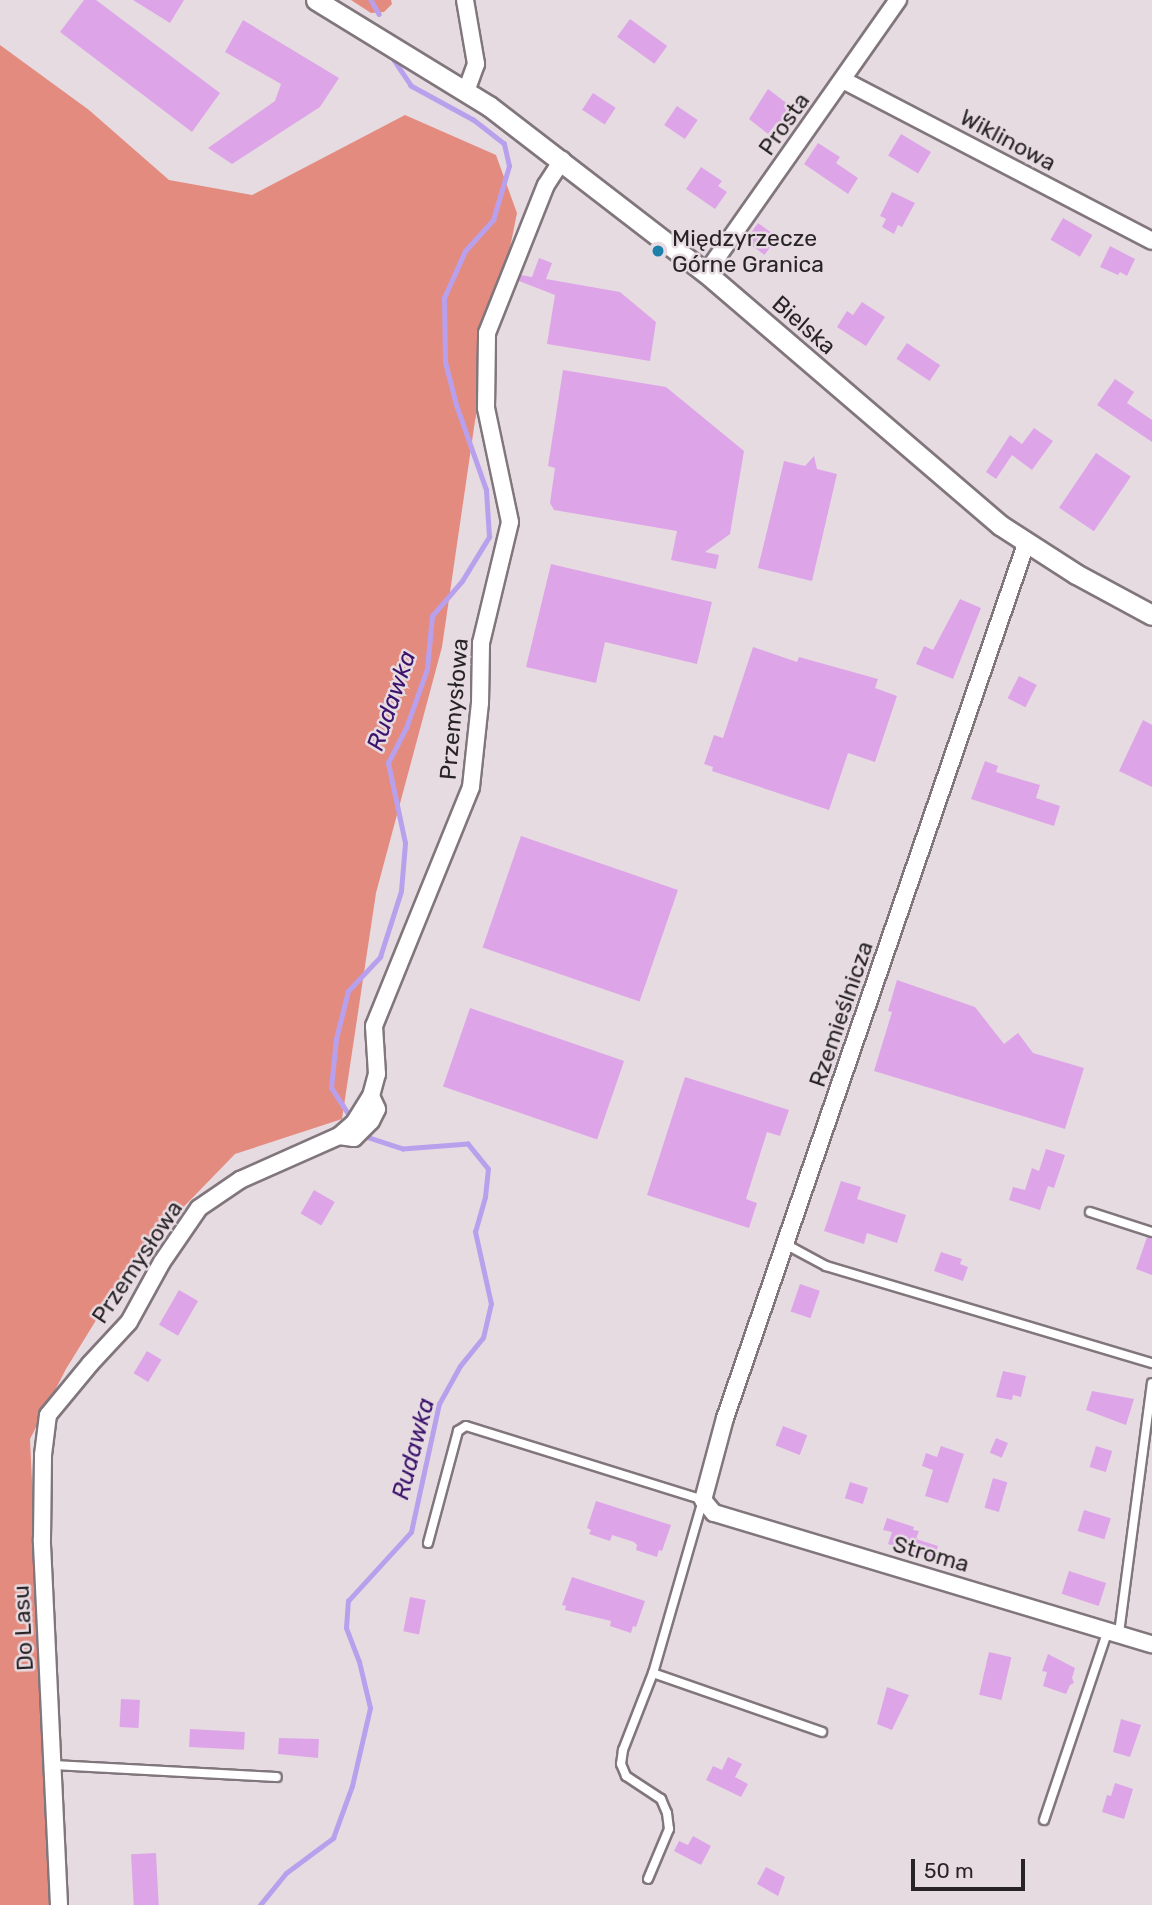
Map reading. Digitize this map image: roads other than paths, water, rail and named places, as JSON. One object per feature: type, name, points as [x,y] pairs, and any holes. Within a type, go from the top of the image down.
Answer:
[{"type":"street","name":"Bielska","points":[[316,0],[466,91],[562,160],[706,274],[892,434],[1026,544],[1152,615]]},
{"type":"street","points":[[465,0],[476,64],[466,91]]},
{"type":"street","name":"Prosta","points":[[706,274],[898,0]]},
{"type":"street","name":"Wiklinowa","points":[[843,80],[1152,241]]},
{"type":"street","name":"Przemysłowa","points":[[346,1137],[371,1096],[377,1074],[374,1026],[471,787],[480,703],[481,643],[510,522],[486,408],[487,333],[546,185],[562,160]]},
{"type":"street","name":"Rzemieślnicza","points":[[703,1500],[724,1418],[787,1245],[1026,544]]},
{"type":"street","name":"Przemysłowa","points":[[90,1364],[129,1322],[162,1262],[199,1208],[240,1180],[346,1137],[371,1121],[377,1109],[371,1096]]},
{"type":"street","name":"Do Lasu","points":[[59,1905],[42,1539],[43,1455],[48,1415],[90,1364]]},
{"type":"street","name":"Stroma","points":[[703,1500],[714,1513],[1152,1644]]},
{"type":"lane","points":[[1090,1212],[1152,1231]]},
{"type":"lane","points":[[787,1245],[826,1266],[1152,1363]]},
{"type":"lane","points":[[1044,1819],[1114,1632],[1152,1383]]},
{"type":"lane","points":[[429,1543],[458,1431],[466,1426],[703,1500],[653,1672],[623,1750],[621,1764],[626,1776],[661,1800],[667,1813],[669,1829],[648,1879]]},
{"type":"lane","points":[[1140,1466],[1152,1469]]},
{"type":"lane","points":[[653,1672],[822,1732]]},
{"type":"lane","points":[[53,1765],[277,1777]]},
{"type":"waterway","name":"Rudawka","points":[[371,0],[379,14]]},
{"type":"waterway","name":"Rudawka","points":[[352,1120],[331,1088],[336,1039],[348,991],[380,957],[401,891],[405,843],[388,763],[406,728],[427,669],[432,616],[462,581],[489,537],[486,490],[456,405],[445,362],[444,298],[465,251],[493,220],[509,166],[504,144],[473,120],[411,86],[393,59]]},
{"type":"waterway","name":"Rudawka","points":[[260,1905],[286,1873],[333,1838],[352,1786],[370,1708],[359,1662],[346,1628],[348,1601],[411,1532],[439,1404],[460,1366],[483,1338],[491,1304],[475,1232],[485,1197],[488,1169],[468,1144],[403,1149],[363,1136]]},
{"type":"place","name":"Międzyrzecze Górne Granica","points":[[658,251]]}]
